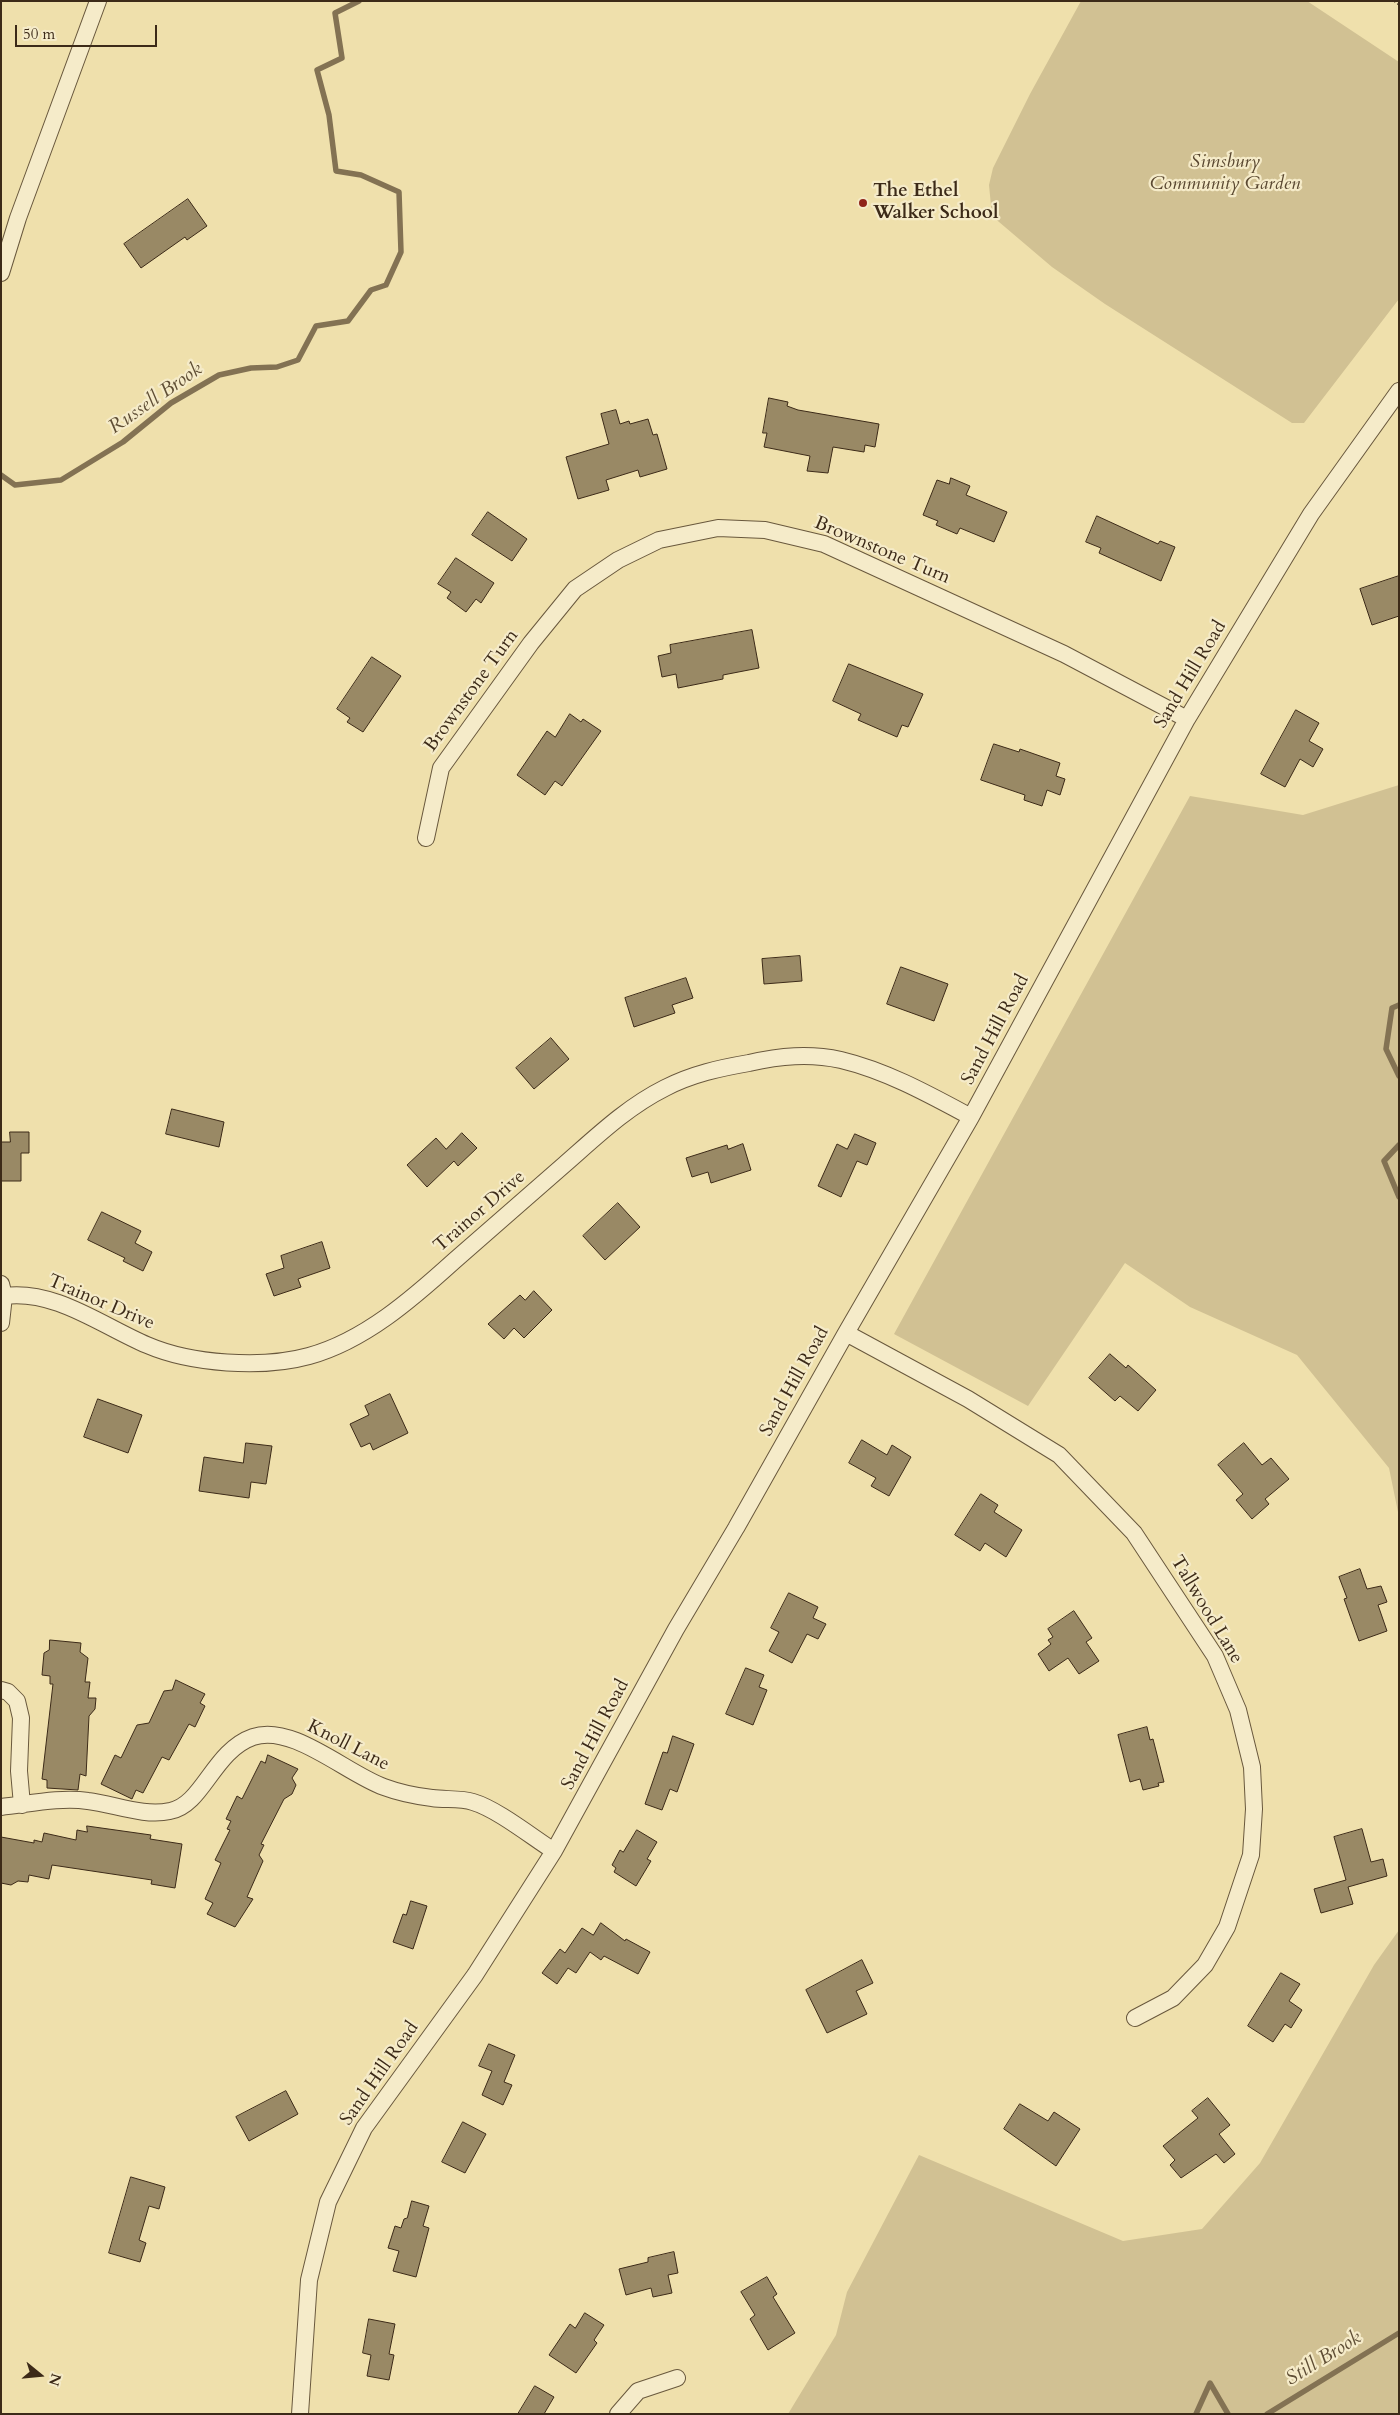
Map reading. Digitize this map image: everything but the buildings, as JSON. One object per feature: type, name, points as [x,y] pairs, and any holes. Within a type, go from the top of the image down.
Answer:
[{"type":"street","points":[[1,273],[18,218],[98,1]]},
{"type":"street","name":"Sand Hill Road","points":[[300,2414],[309,2280],[328,2202],[364,2128],[475,1974],[554,1851],[676,1629],[736,1528],[971,1117],[1187,719],[1311,514],[1399,391]]},
{"type":"street","name":"Brownstone Turn","points":[[426,838],[441,768],[531,643],[575,589],[618,560],[659,540],[718,528],[765,530],[824,544],[1064,654],[1187,719]]},
{"type":"street","name":"Trainor Drive","points":[[1,1323],[3,1290],[43,1299],[88,1315],[148,1346],[184,1356],[228,1363],[306,1357],[338,1346],[374,1324],[425,1287],[626,1111],[666,1087],[710,1070],[783,1056],[810,1056],[842,1061],[911,1085],[971,1117]]},
{"type":"street","name":"Tallwood Lane","points":[[846,1333],[968,1399],[1059,1455],[1134,1533],[1215,1656],[1238,1710],[1252,1767],[1254,1809],[1251,1855],[1227,1927],[1205,1965],[1173,1998],[1135,2018]]},
{"type":"street","points":[[1,1690],[8,1692],[17,1700],[21,1718],[19,1771],[22,1805]]},
{"type":"street","name":"Knoll Lane","points":[[1,1807],[52,1801],[86,1800],[157,1813],[172,1811],[185,1805],[199,1790],[227,1752],[253,1736],[274,1735],[302,1742],[381,1786],[407,1795],[474,1802],[554,1851]]},
{"type":"street","points":[[618,2414],[638,2391],[677,2378]]},
{"type":"path","points":[[1394,1],[1399,4]]},
{"type":"green space","name":"Simsbury Community Garden","points":[[1081,1],[1307,1],[1399,62],[1399,299],[1304,423],[1292,423],[1105,304],[1052,267],[992,216],[989,185],[993,168],[1030,94]]},
{"type":"green space","points":[[1399,785],[1399,1517],[1389,1468],[1297,1355],[1190,1307],[1125,1263],[1028,1406],[894,1334],[1190,796],[1303,815]]},
{"type":"green space","points":[[1399,1930],[1399,2414],[788,2414],[836,2335],[847,2292],[919,2155],[1123,2241],[1202,2229],[1260,2163],[1374,1965]]},
{"type":"waterway","name":"Russell Brook","points":[[1,475],[15,485],[61,480],[123,442],[171,403],[219,375],[251,368],[277,367],[298,360],[316,326],[348,321],[371,290],[386,285],[401,252],[399,192],[361,175],[336,171],[329,115],[317,70],[342,58],[335,13],[359,1]]},
{"type":"waterway","name":"Still Brook","points":[[1399,1005],[1392,1008],[1386,1049],[1399,1076]]},
{"type":"waterway","name":"Still Brook","points":[[1399,1145],[1384,1161],[1399,1197]]},
{"type":"waterway","name":"Still Brook","points":[[1267,2414],[1399,2333]]},
{"type":"waterway","name":"Still Brook","points":[[1196,2414],[1210,2383],[1228,2414]]},
{"type":"place","name":"The Ethel Walker School","points":[[863,203]]}]
